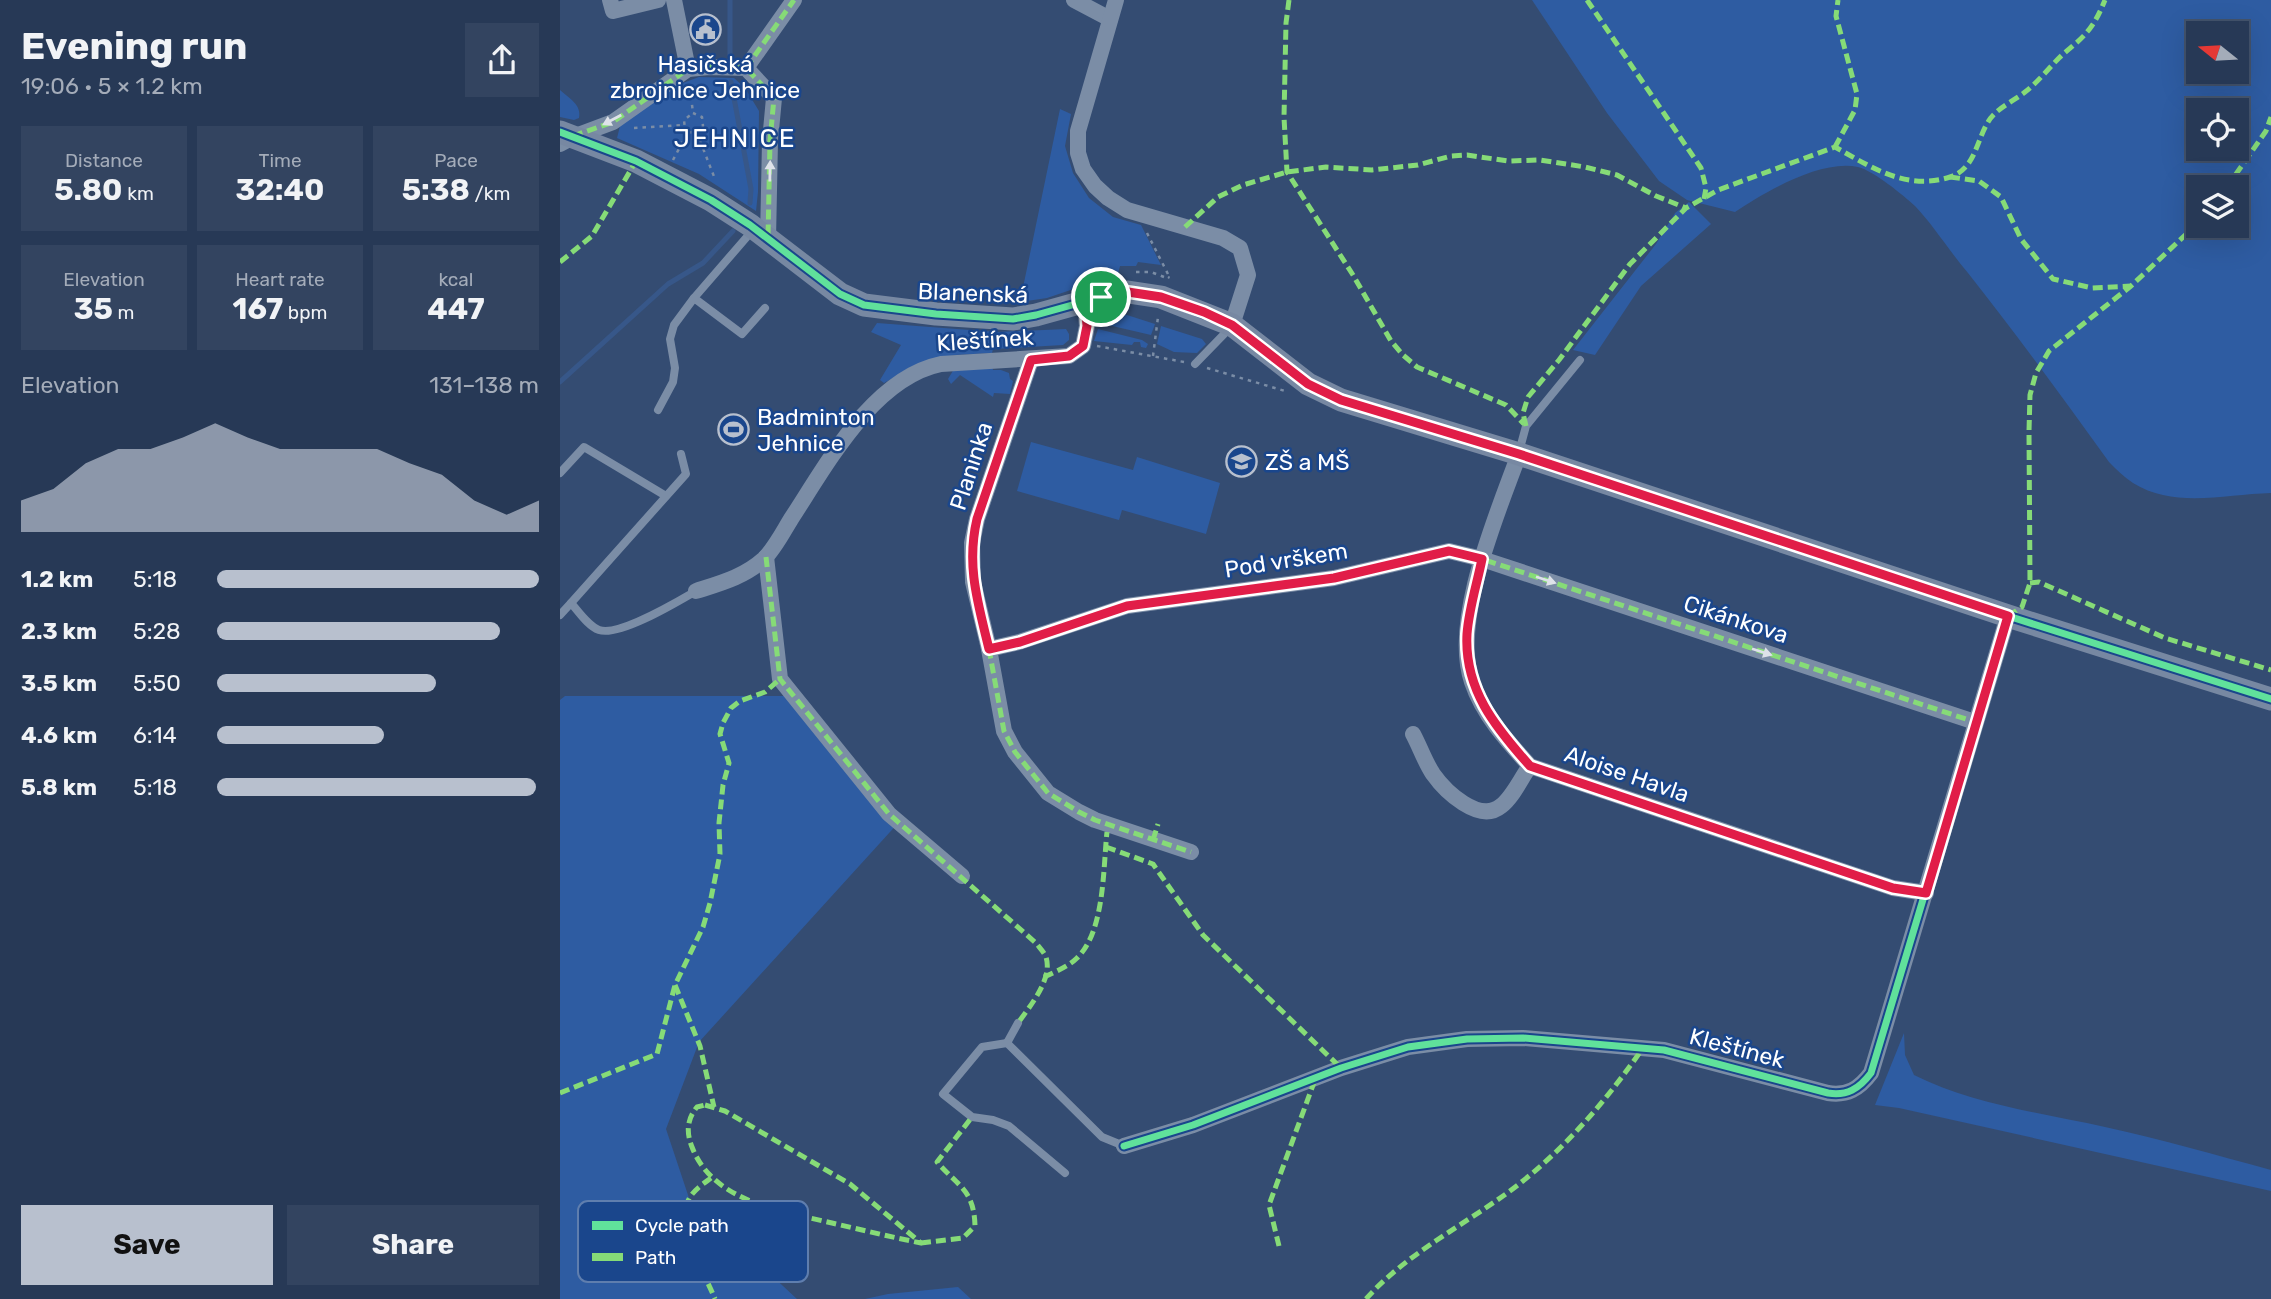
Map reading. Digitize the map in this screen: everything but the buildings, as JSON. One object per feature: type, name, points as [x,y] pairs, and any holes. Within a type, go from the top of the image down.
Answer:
[{"type":"street","points":[[611,0],[613,10],[658,0]]},
{"type":"street","points":[[674,0],[688,69]]},
{"type":"street","points":[[746,68],[794,0]]},
{"type":"street","points":[[1074,0],[1110,19]]},
{"type":"street","points":[[1116,0],[1078,131],[1078,153],[1083,169],[1095,186],[1127,210],[1223,238],[1240,248],[1248,275],[1232,325]]},
{"type":"street","points":[[564,138],[612,122],[688,69],[709,66],[746,68],[774,98],[761,234]]},
{"type":"street","name":"Blanenská","points":[[564,138],[650,168],[711,200],[840,294],[864,304],[936,314],[1013,319],[1036,316],[1128,292],[1180,303],[1232,325],[1322,392],[2271,699]]},
{"type":"street","name":"Kleštínek","points":[[696,591],[738,577],[766,557],[820,474],[869,407],[907,374],[941,363],[1069,356],[1083,346],[1087,326],[1085,302]]},
{"type":"street","name":"Planinka","points":[[1031,360],[977,519],[972,543],[973,582],[1004,730],[1029,771],[1048,793],[1079,812],[1155,832],[1191,852]]},
{"type":"street","points":[[1482,559],[1519,454]]},
{"type":"street","name":"Pod vrškem","points":[[989,649],[1020,642],[1127,606],[1334,578],[1449,551],[1482,559]]},
{"type":"street","points":[[766,557],[780,679],[889,814],[962,876]]},
{"type":"street","name":"Cikánkova","points":[[1482,559],[1975,722]]},
{"type":"street","name":"Aloise Havla","points":[[1482,559],[1467,633],[1467,657],[1472,682],[1482,705],[1499,731],[1530,766],[1893,888],[1926,893]]},
{"type":"street","name":"Kleštínek","points":[[1124,1146],[1192,1125],[1340,1068],[1408,1047],[1467,1039],[1523,1038],[1664,1050],[1828,1093],[1839,1095],[1853,1091],[1871,1073],[2008,616]]},
{"type":"street","points":[[1413,734],[1432,773],[1446,790],[1471,808],[1488,811],[1500,807],[1530,766]]},
{"type":"lane","points":[[658,410],[673,382],[675,368],[670,339],[674,325],[694,298],[761,234]]},
{"type":"lane","points":[[694,298],[742,334],[765,307]]},
{"type":"lane","points":[[1195,365],[1232,325]]},
{"type":"lane","points":[[1519,454],[1526,426],[1580,359]]},
{"type":"lane","points":[[560,473],[584,447],[666,496]]},
{"type":"lane","points":[[560,615],[686,474],[681,454]]},
{"type":"lane","name":"Kleštínek","points":[[571,603],[598,630],[611,631],[638,622],[696,591]]},
{"type":"lane","points":[[1007,1043],[1018,1023]]},
{"type":"lane","points":[[1007,1043],[1102,1137],[1124,1146]]},
{"type":"lane","points":[[1007,1043],[982,1047],[943,1094],[972,1117],[1009,1126],[1065,1174]]},
{"type":"path","points":[[688,69],[693,113]]},
{"type":"path","points":[[693,113],[704,121],[697,133],[688,132],[683,125],[686,116],[693,113]]},
{"type":"path","points":[[632,129],[683,125]]},
{"type":"path","points":[[650,168],[657,157],[672,161],[688,132]]},
{"type":"path","points":[[697,133],[715,180]]},
{"type":"path","points":[[1143,225],[1170,278],[1164,277]]},
{"type":"path","points":[[1153,356],[1158,320]]},
{"type":"path","points":[[1091,353],[1097,346],[1153,356],[1195,365],[1286,392]]},
{"type":"shaded area","points":[[1532,0],[2271,0],[2271,493],[2183,498],[2149,491],[2126,478],[2109,462],[2022,343],[1922,214],[1872,173],[1858,167],[1843,166],[1811,172],[1777,187],[1735,212],[1687,200],[1659,181],[1607,113]]},
{"type":"shaded area","points":[[699,77],[734,78],[745,88],[759,111],[756,211],[699,174],[617,138],[620,126],[672,87]]},
{"type":"shaded area","points":[[560,90],[577,106],[579,118],[574,120],[560,117]]},
{"type":"shaded area","points":[[1060,109],[1071,114],[1065,146],[1073,173],[1089,198],[1113,217],[1141,225],[1161,265],[1138,262],[1136,266],[1120,266],[1118,274],[1047,298],[1020,302]]},
{"type":"shaded area","points":[[1689,202],[1711,224],[1641,286],[1595,355],[1573,350],[1656,244],[1675,213]]},
{"type":"shaded area","points":[[1116,314],[1155,324],[1151,335],[1108,325],[1108,321]]},
{"type":"shaded area","points":[[877,323],[997,332],[1066,329],[1069,340],[1063,345],[993,349],[992,353],[955,355],[920,363],[884,383],[880,380],[901,345],[871,332]]},
{"type":"shaded area","points":[[1161,326],[1202,339],[1206,344],[1197,353],[1174,352],[1157,344]]},
{"type":"shaded area","points":[[1098,329],[1142,340],[1148,344],[1146,348],[1141,347],[1140,342],[1134,342],[1132,345],[1094,341]]},
{"type":"shaded area","points":[[992,366],[993,370],[1009,373],[1013,381],[1010,394],[994,393],[993,397],[960,375],[951,384],[948,379],[954,369]]},
{"type":"shaded area","points":[[1031,442],[1133,470],[1137,457],[1220,483],[1206,534],[1122,510],[1119,520],[1017,491]]},
{"type":"shaded area","points":[[565,696],[802,696],[900,821],[699,1042],[666,1129],[690,1201],[578,1201],[578,1282],[779,1282],[797,1299],[560,1299],[560,700]]},
{"type":"shaded area","points":[[1904,1033],[1905,1055],[1914,1075],[1936,1085],[1983,1101],[2147,1137],[2271,1170],[2271,1191],[1899,1108],[1875,1105]]},
{"type":"shaded area","points":[[958,1287],[971,1299],[865,1299],[888,1294]]},
{"type":"waterway","points":[[730,0],[730,55]]},
{"type":"waterway","points":[[731,82],[751,189],[750,203]]},
{"type":"waterway","points":[[560,382],[668,284],[703,263],[733,231]]},
{"type":"marked path","points":[[746,68],[794,0]]},
{"type":"marked path","points":[[1289,0],[1284,117],[1287,172],[1353,275],[1391,341],[1403,355],[1417,367],[1506,405],[1524,424]]},
{"type":"marked path","points":[[1587,0],[1701,168],[1706,188],[1704,199]]},
{"type":"marked path","points":[[1835,147],[1855,110],[1857,94],[1836,16],[1838,0]]},
{"type":"marked path","points":[[1526,426],[1523,413],[1528,397],[1630,264],[1686,208],[1718,190],[1835,147],[1876,169],[1904,179],[1934,181],[1950,177],[1965,168],[1970,161],[1991,117],[2030,88],[2084,36],[2105,0]]},
{"type":"marked path","points":[[573,136],[613,122],[688,69],[746,68],[774,98],[770,141],[768,239]]},
{"type":"marked path","points":[[2235,175],[2266,131],[2271,117]]},
{"type":"marked path","points":[[1185,227],[1218,197],[1243,185],[1287,172],[1326,167],[1372,170],[1418,165],[1451,156],[1467,155],[1508,161],[1540,160],[1585,167],[1617,175],[1656,196],[1686,208]]},
{"type":"marked path","points":[[560,262],[592,236],[636,161]]},
{"type":"marked path","points":[[1950,177],[1979,181],[2001,197],[2021,239],[2053,279],[2092,288],[2131,286]]},
{"type":"marked path","points":[[2008,616],[2022,607],[2030,583],[2030,395],[2036,373],[2049,351],[2131,286],[2186,234]]},
{"type":"marked path","points":[[1031,360],[977,519],[972,543],[973,582],[1004,731],[1015,752],[1048,793],[1095,820],[1191,852]]},
{"type":"marked path","points":[[989,649],[1019,642],[1127,606],[1334,578],[1449,551],[1482,559],[1975,722]]},
{"type":"marked path","points":[[766,557],[780,679],[889,814],[1036,943],[1045,955],[1047,965],[1043,983],[1018,1023]]},
{"type":"marked path","points":[[1482,559],[1467,634],[1470,672],[1476,690],[1494,722],[1530,766],[1893,888],[1926,893]]},
{"type":"marked path","points":[[2030,583],[2039,582],[2165,638],[2271,670]]},
{"type":"marked path","points":[[560,1093],[657,1054],[675,985],[703,927],[720,854],[719,823],[723,785],[729,763],[720,734],[723,723],[731,708],[740,701],[765,692],[780,679]]},
{"type":"marked path","points":[[1153,840],[1158,824]]},
{"type":"marked path","points":[[1044,977],[1077,958],[1093,932],[1101,898],[1107,832]]},
{"type":"marked path","points":[[1106,847],[1153,864],[1203,935],[1341,1068]]},
{"type":"marked path","points":[[675,985],[700,1046],[714,1107]]},
{"type":"marked path","points":[[1366,1299],[1414,1256],[1503,1196],[1543,1164],[1596,1109],[1643,1048]]},
{"type":"marked path","points":[[1279,1246],[1269,1205],[1316,1077]]},
{"type":"marked path","points":[[705,1105],[725,1111],[850,1184],[921,1243],[808,1218]]},
{"type":"marked path","points":[[705,1105],[697,1107],[691,1116],[688,1131],[692,1147],[702,1166],[716,1180],[751,1201]]},
{"type":"marked path","points":[[921,1243],[963,1238],[975,1226],[972,1204],[964,1190],[937,1162],[972,1117]]},
{"type":"marked path","points":[[688,1201],[698,1188],[711,1178]]},
{"type":"marked path","points":[[708,1282],[715,1299]]},
{"type":"cycle path","points":[[560,132],[636,161],[711,200],[750,225],[840,294],[864,305],[936,314],[1013,319],[1128,292],[1161,297],[1232,325],[1308,384],[1341,400],[1519,454],[2008,616],[2271,699]]},
{"type":"cycle path","points":[[1124,1146],[1193,1125],[1341,1068],[1408,1047],[1467,1039],[1523,1038],[1664,1050],[1828,1093],[1847,1092],[1857,1087],[1871,1073],[2008,616]]},
{"type":"place","name":"Hasičská zbrojnice Jehnice","points":[[705,30]]},
{"type":"place","name":"Badminton Jehnice","points":[[734,430]]},
{"type":"place","name":"ZŠ a MŠ","points":[[1242,462]]},
{"type":"district","name":"JEHNICE","points":[[735,138]]},
{"type":"route","points":[[1128,292],[1180,303],[1232,325],[1308,384],[1341,400],[1519,454],[2008,616],[1926,893],[1893,888],[1530,766],[1499,731],[1482,705],[1472,682],[1467,657],[1467,633],[1482,559],[1449,551],[1334,578],[1127,606],[1020,642],[989,649],[973,582],[972,543],[977,519],[1031,360],[1069,356],[1083,346],[1088,315],[1085,302],[1101,297],[1128,292]]}]
